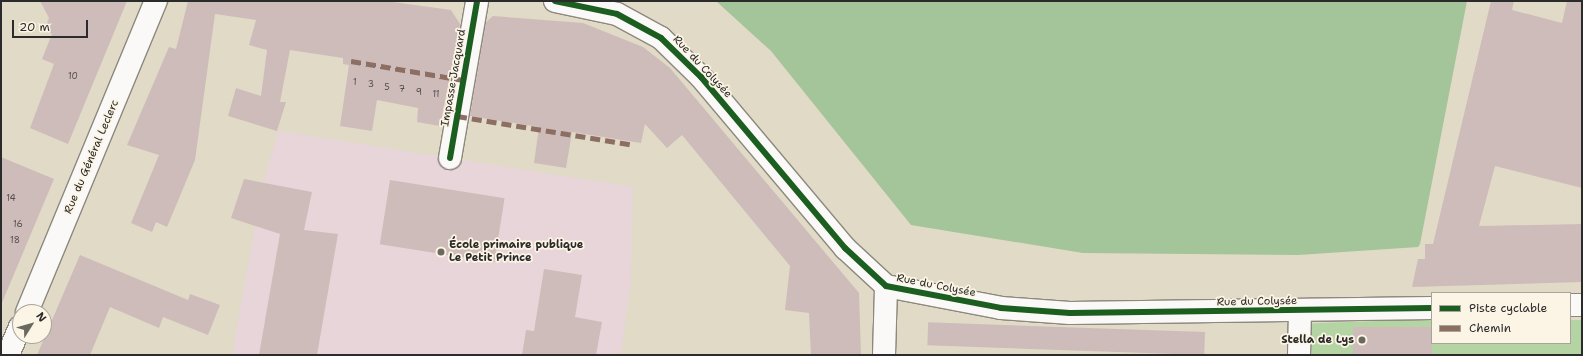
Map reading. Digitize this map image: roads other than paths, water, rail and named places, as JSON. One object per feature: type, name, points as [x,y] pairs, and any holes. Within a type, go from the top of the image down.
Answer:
[{"type":"street","name":"Rue du Général Leclerc","points":[[30,304],[156,1]]},
{"type":"street","name":"Impasse Jacquard","points":[[450,158],[477,1]]},
{"type":"street","name":"Rue du Colysée","points":[[555,1],[617,14],[661,38],[701,76],[845,248],[886,286],[1001,308],[1070,313],[1431,308]]},
{"type":"street","points":[[884,355],[886,286]]},
{"type":"street","points":[[1571,305],[1582,305]]},
{"type":"street","points":[[1299,355],[1300,311]]},
{"type":"street","points":[[8,355],[13,344]]},
{"type":"place","name":"École primaire publique Le Petit Prince","points":[[441,252]]},
{"type":"place","name":"Stella de Lys","points":[[1362,340]]}]
